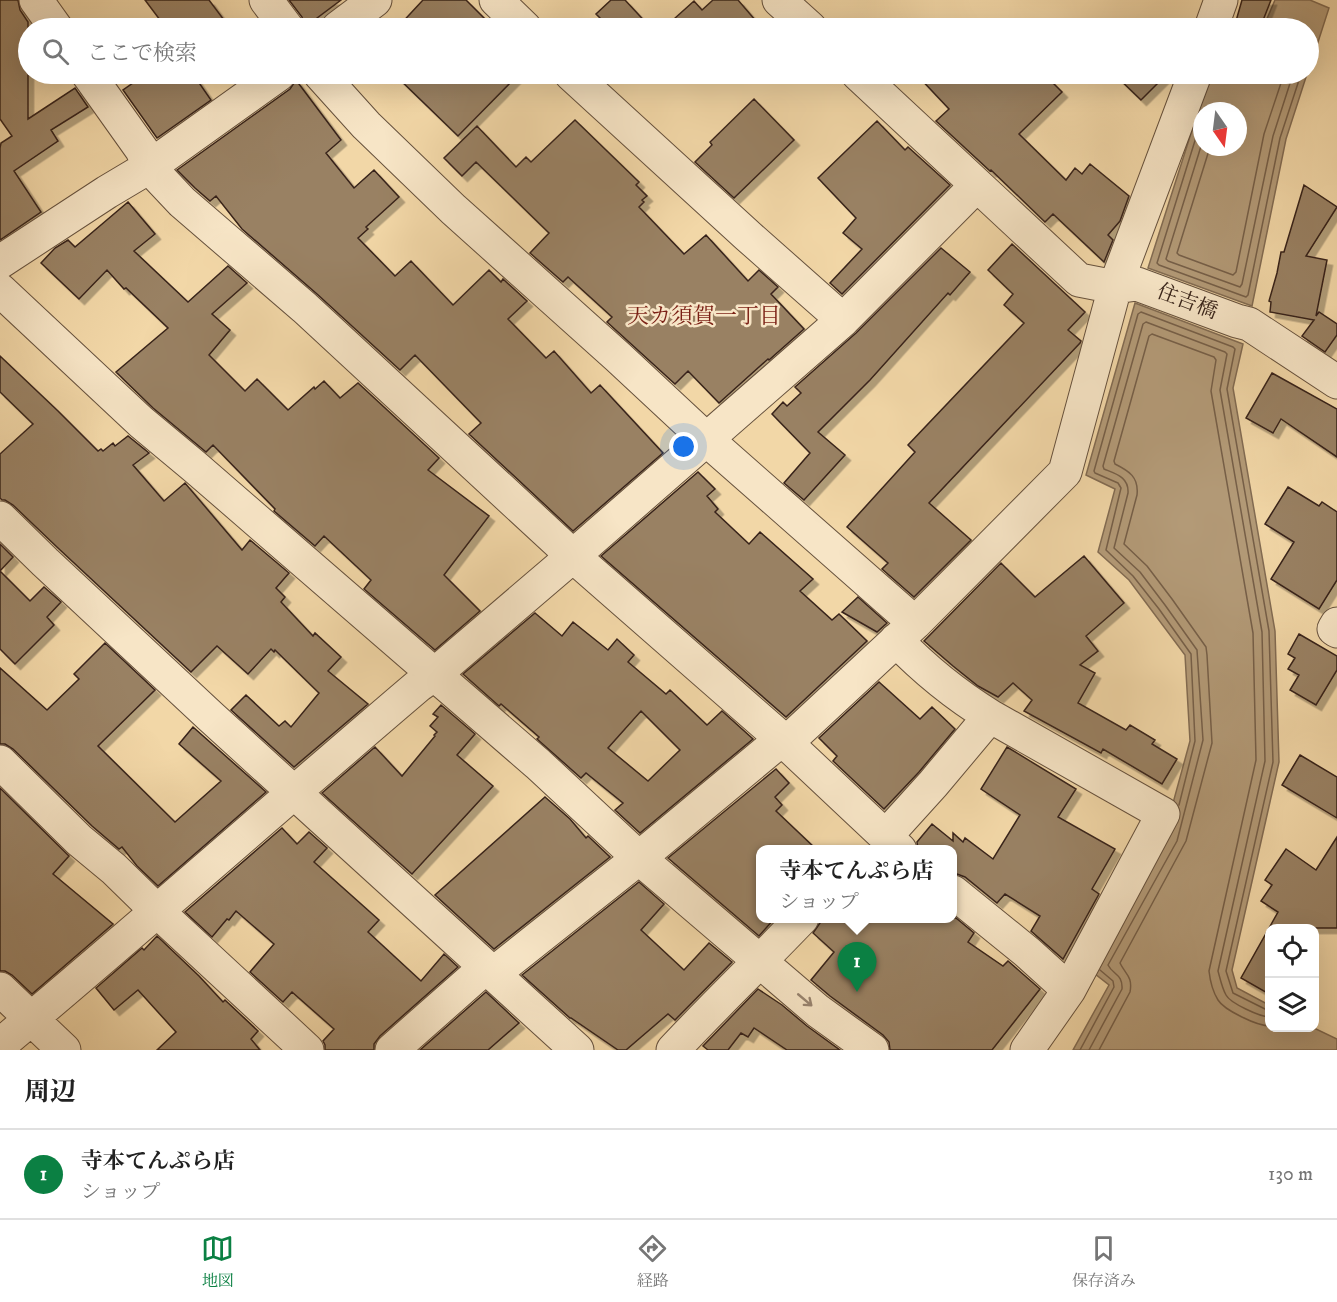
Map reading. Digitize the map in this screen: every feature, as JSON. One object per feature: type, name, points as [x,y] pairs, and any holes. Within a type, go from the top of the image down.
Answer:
[{"type":"street","points":[[36,0],[49,18]]},
{"type":"street","points":[[266,0],[280,18]]},
{"type":"street","points":[[352,18],[375,0]]},
{"type":"street","points":[[496,0],[515,18]]},
{"type":"street","points":[[779,0],[799,18]]},
{"type":"street","points":[[1215,18],[1221,0]]},
{"type":"street","points":[[95,84],[142,150],[149,167],[182,202],[305,308],[573,556],[784,741],[884,843],[990,716]]},
{"type":"street","points":[[0,262],[149,167],[265,84]]},
{"type":"street","points":[[329,84],[366,125],[453,209],[706,439],[905,632],[910,655],[966,701],[1163,814],[1069,990],[1027,1050]]},
{"type":"street","points":[[583,84],[843,320]]},
{"type":"street","name":"住吉橋","points":[[869,84],[1079,280],[1126,285],[1249,324],[1337,382]]},
{"type":"street","points":[[392,1050],[490,970],[639,858],[784,741],[905,632],[1065,472],[1191,84]]},
{"type":"street","points":[[0,1045],[294,791],[573,556],[843,320],[977,185]]},
{"type":"street","points":[[0,290],[141,422],[538,764],[639,858],[819,1011],[872,1050]]},
{"type":"street","points":[[0,518],[193,699],[577,1050]]},
{"type":"street","points":[[1337,624],[1334,628],[1337,631]]},
{"type":"street","points":[[0,762],[79,840],[114,869],[308,1050]]},
{"type":"street","points":[[957,895],[1027,952],[1069,990]]},
{"type":"street","points":[[673,1050],[797,923]]},
{"type":"street","points":[[0,989],[64,1050]]},
{"type":"water","points":[[1275,0],[1310,0],[1329,8],[1319,39],[1319,18],[1267,18]]},
{"type":"water","points":[[1207,84],[1304,84],[1286,139],[1252,306],[1148,268],[1193,127],[1193,156],[1247,156],[1247,102],[1201,102]]},
{"type":"water","points":[[1135,303],[1243,344],[1233,388],[1275,631],[1279,762],[1232,970],[1237,988],[1265,1003],[1265,1032],[1319,1030],[1337,1039],[1337,1050],[1073,1050],[1109,985],[1090,970],[1164,836],[1190,741],[1185,655],[1129,580],[1098,552],[1115,489],[1086,475]]},
{"type":"building","points":[[0,0],[18,0],[20,10],[25,18],[18,18],[18,84],[28,84],[28,119],[75,88],[88,107],[51,130],[58,141],[14,171],[41,212],[0,240],[0,148],[1,143],[12,136],[0,119]]},
{"type":"building","points":[[145,0],[209,0],[222,18],[158,18]]},
{"type":"building","points":[[289,0],[341,0],[317,18],[302,17]]},
{"type":"building","points":[[423,0],[466,0],[484,18],[406,18]]},
{"type":"building","points":[[611,0],[625,0],[642,18],[600,18],[596,14]]},
{"type":"building","points":[[713,0],[738,0],[753,18],[675,18],[694,1],[702,10]]},
{"type":"building","points":[[1242,0],[1271,0],[1264,18],[1237,18]]},
{"type":"building","points":[[132,84],[200,84],[211,100],[157,138],[123,90]]},
{"type":"building","points":[[293,84],[299,84],[341,140],[326,153],[354,188],[374,170],[399,197],[366,227],[368,229],[358,238],[395,276],[411,261],[453,305],[489,270],[501,282],[503,279],[527,301],[508,319],[546,358],[554,351],[591,393],[600,385],[663,453],[573,531],[469,434],[481,423],[415,355],[400,370],[242,229],[216,196],[210,201],[177,170],[290,89]]},
{"type":"building","points":[[404,84],[509,84],[458,136]]},
{"type":"building","points":[[925,84],[1054,84],[1062,92],[1019,134],[1066,180],[1075,168],[1082,174],[1090,164],[1129,196],[1120,221],[1108,235],[1113,240],[1104,262],[1053,214],[1045,222],[936,121],[949,109]]},
{"type":"building","points":[[1124,84],[1157,84],[1141,100]]},
{"type":"building","points":[[754,99],[794,140],[734,198],[695,162],[712,145],[710,142]]},
{"type":"building","points":[[575,120],[639,182],[636,185],[647,196],[639,207],[684,254],[706,235],[748,281],[759,270],[778,287],[771,294],[804,329],[719,403],[688,371],[675,384],[607,322],[612,317],[568,277],[563,282],[530,253],[549,233],[476,162],[462,176],[444,158],[477,126],[516,167],[526,157],[531,162]]},
{"type":"building","points":[[877,121],[905,150],[908,147],[950,185],[842,294],[830,283],[862,249],[843,233],[856,218],[818,178]]},
{"type":"building","points":[[1304,185],[1337,207],[1306,256],[1327,260],[1316,316],[1319,312],[1337,324],[1337,335],[1325,352],[1302,336],[1314,320],[1270,312],[1271,302],[1269,301],[1281,252],[1284,252]]},
{"type":"building","points":[[128,202],[155,234],[134,251],[188,302],[228,266],[247,283],[212,314],[230,330],[209,355],[245,391],[257,379],[288,410],[324,381],[340,398],[358,383],[439,458],[428,470],[489,516],[444,575],[480,611],[435,650],[364,589],[371,580],[324,536],[315,546],[274,511],[275,509],[213,445],[206,452],[153,408],[116,372],[168,328],[126,288],[124,289],[107,270],[79,299],[41,263],[55,248],[68,240],[75,247]]},
{"type":"building","points":[[1012,244],[1085,312],[1068,330],[1081,341],[929,503],[971,540],[914,597],[882,569],[888,563],[847,527],[915,452],[908,445],[1024,323],[1004,305],[1013,294],[988,270]]},
{"type":"building","points":[[941,248],[970,272],[950,295],[948,293],[870,380],[818,432],[845,455],[804,500],[784,483],[810,453],[772,414],[783,402],[787,406],[801,393],[795,387],[856,333]]},
{"type":"building","points":[[0,356],[98,451],[101,449],[103,451],[113,443],[115,446],[128,436],[149,453],[133,465],[164,501],[185,483],[242,550],[250,540],[289,573],[276,588],[285,597],[281,602],[313,636],[315,633],[341,657],[328,671],[368,704],[294,767],[231,710],[246,695],[279,726],[285,721],[291,727],[319,693],[275,650],[274,652],[271,649],[248,674],[217,646],[191,672],[13,505],[2,500],[0,498],[0,454],[33,424],[0,392]]},
{"type":"building","points":[[1272,373],[1337,409],[1337,457],[1281,419],[1273,433],[1246,418]]},
{"type":"building","points":[[698,472],[715,489],[707,496],[718,509],[715,512],[749,544],[760,532],[813,579],[800,591],[832,620],[839,614],[867,641],[786,717],[601,556]]},
{"type":"building","points":[[1288,487],[1319,506],[1322,502],[1337,512],[1337,580],[1319,609],[1271,579],[1294,542],[1265,524]]},
{"type":"building","points":[[0,544],[13,557],[0,571]]},
{"type":"building","points":[[1084,556],[1124,603],[1086,636],[1098,651],[1080,665],[1095,673],[1078,703],[1126,730],[1130,725],[1155,740],[1152,744],[1177,759],[1162,784],[1103,749],[1101,753],[1024,711],[1032,700],[1013,683],[998,697],[978,686],[924,641],[1001,563],[1035,597]]},
{"type":"building","points":[[0,571],[30,601],[44,587],[61,602],[47,617],[54,625],[15,664],[0,649]]},
{"type":"building","points":[[858,597],[887,623],[877,632],[842,612]]},
{"type":"building","points":[[535,613],[562,636],[573,622],[608,650],[617,639],[634,655],[628,662],[666,694],[670,690],[707,725],[722,711],[753,739],[640,833],[615,810],[623,803],[586,773],[581,778],[537,739],[539,737],[463,674]],"holes":[[[641,711],[680,750],[648,781],[608,748]]]},
{"type":"building","points":[[1299,634],[1337,656],[1337,670],[1316,705],[1290,690],[1299,675],[1288,669],[1295,658],[1288,654]]},
{"type":"building","points":[[105,643],[155,690],[98,746],[175,822],[221,781],[179,744],[193,727],[266,792],[158,886],[137,866],[122,847],[119,849],[92,826],[13,749],[0,744],[0,668],[47,710],[79,679],[74,674]]},
{"type":"building","points":[[879,682],[920,719],[932,707],[955,729],[884,809],[833,761],[837,756],[819,738]]},
{"type":"building","points":[[441,705],[475,734],[457,755],[493,786],[412,874],[322,793],[375,747],[402,776],[435,736],[437,732],[430,726],[438,717],[433,714]]},
{"type":"building","points":[[1007,747],[1076,789],[1058,817],[1115,849],[1092,889],[1099,894],[1063,959],[1031,931],[1040,916],[1005,894],[997,903],[965,877],[957,874],[957,845],[917,845],[917,842],[932,824],[953,841],[953,833],[963,842],[965,838],[993,859],[1020,815],[981,789]]},
{"type":"building","points":[[1300,755],[1337,777],[1337,818],[1282,785]]},
{"type":"building","points":[[776,769],[789,783],[775,797],[782,805],[776,811],[812,845],[756,845],[756,923],[771,923],[759,936],[668,858]]},
{"type":"building","points":[[0,788],[69,856],[53,874],[113,924],[32,994],[12,975],[0,971]]},
{"type":"building","points":[[545,797],[570,819],[586,838],[588,836],[610,857],[494,949],[435,895]]},
{"type":"building","points":[[282,828],[297,844],[309,832],[327,848],[314,862],[379,920],[368,932],[421,981],[444,954],[458,967],[380,1036],[374,1044],[374,1050],[325,1050],[323,1041],[334,1029],[292,992],[283,1002],[250,972],[274,944],[236,911],[212,937],[185,912]]},
{"type":"building","points":[[1337,837],[1337,928],[1319,928],[1319,924],[1271,924],[1278,912],[1261,901],[1272,885],[1265,880],[1286,849],[1316,870]]},
{"type":"building","points":[[639,882],[664,904],[641,930],[684,970],[709,943],[732,962],[675,1020],[668,1014],[626,1050],[618,1050],[570,1018],[522,975]]},
{"type":"building","points":[[957,919],[974,933],[968,942],[1003,966],[1008,961],[1040,989],[992,1050],[890,1050],[889,1042],[883,1035],[811,980],[834,952],[813,933],[820,923],[957,923]]},
{"type":"building","points":[[1265,935],[1265,992],[1241,978]]},
{"type":"building","points":[[157,936],[223,1002],[225,1000],[258,1031],[251,1039],[260,1050],[157,1050],[176,1032],[138,990],[114,1010],[96,988],[142,948],[144,950]]},
{"type":"building","points":[[758,989],[840,1050],[787,1050],[754,1028],[748,1037],[741,1033],[728,1050],[708,1050],[703,1046]]},
{"type":"building","points":[[486,992],[519,1023],[488,1050],[420,1050]]},
{"type":"place","name":"寺本てんぷら店","points":[[857,992]]},
{"type":"district","name":"天カ須賀一丁目","points":[[704,316]]}]
